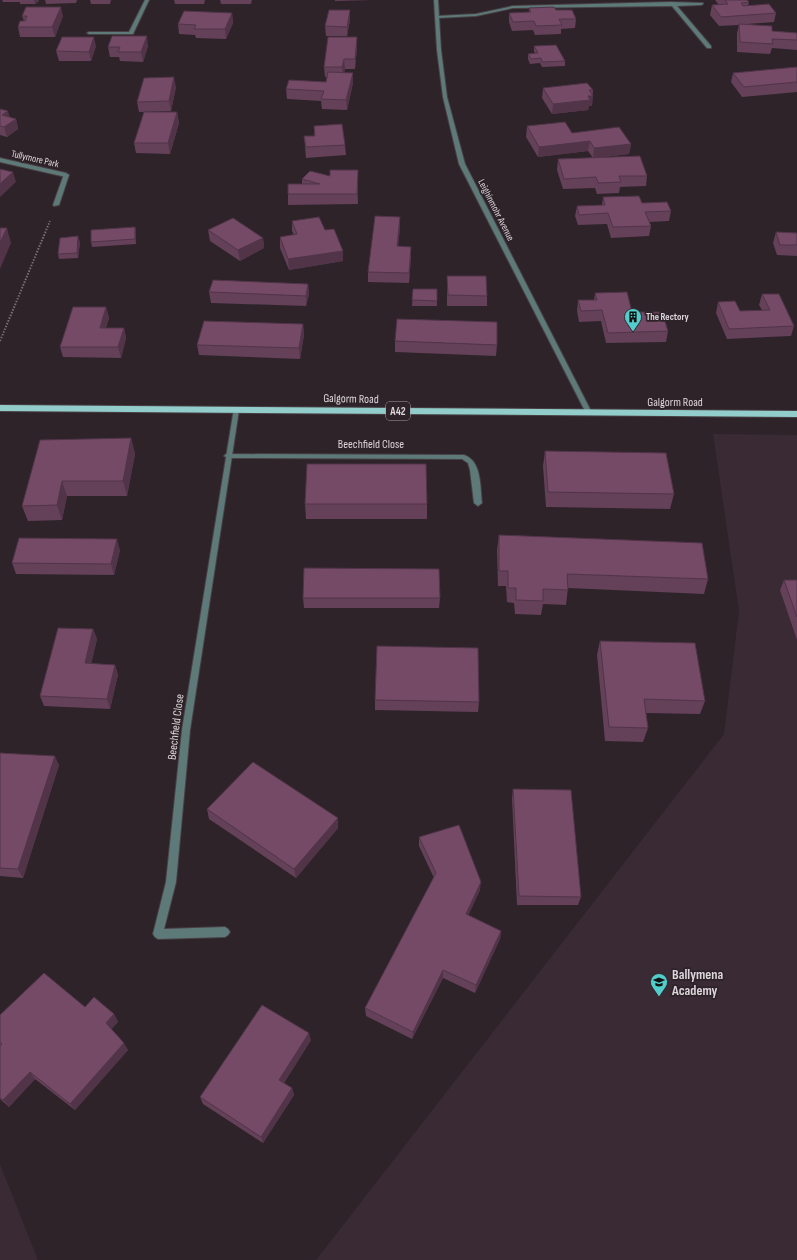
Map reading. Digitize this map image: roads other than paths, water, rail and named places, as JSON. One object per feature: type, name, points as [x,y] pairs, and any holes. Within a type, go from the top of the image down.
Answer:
[{"type":"main road","name":"Galgorm Road","points":[[0,408],[797,414]]},
{"type":"street","points":[[89,33],[132,32],[147,0]]},
{"type":"street","name":"Leighinmohr Avenue","points":[[436,0],[439,50],[445,97],[462,164],[589,413]]},
{"type":"street","points":[[437,17],[476,15],[513,7],[672,3],[701,4]]},
{"type":"street","points":[[672,3],[709,48]]},
{"type":"street","name":"Tullymore Park","points":[[0,160],[66,175],[56,205]]},
{"type":"street","name":"Beechfield Close","points":[[225,932],[158,934],[171,882],[186,730],[236,410]]},
{"type":"street","name":"Beechfield Close","points":[[228,456],[464,457],[471,462],[474,470],[478,503]]},
{"type":"place","name":"The Rectory","points":[[633,332]]},
{"type":"place","name":"Ballymena Academy","points":[[659,997]]}]
